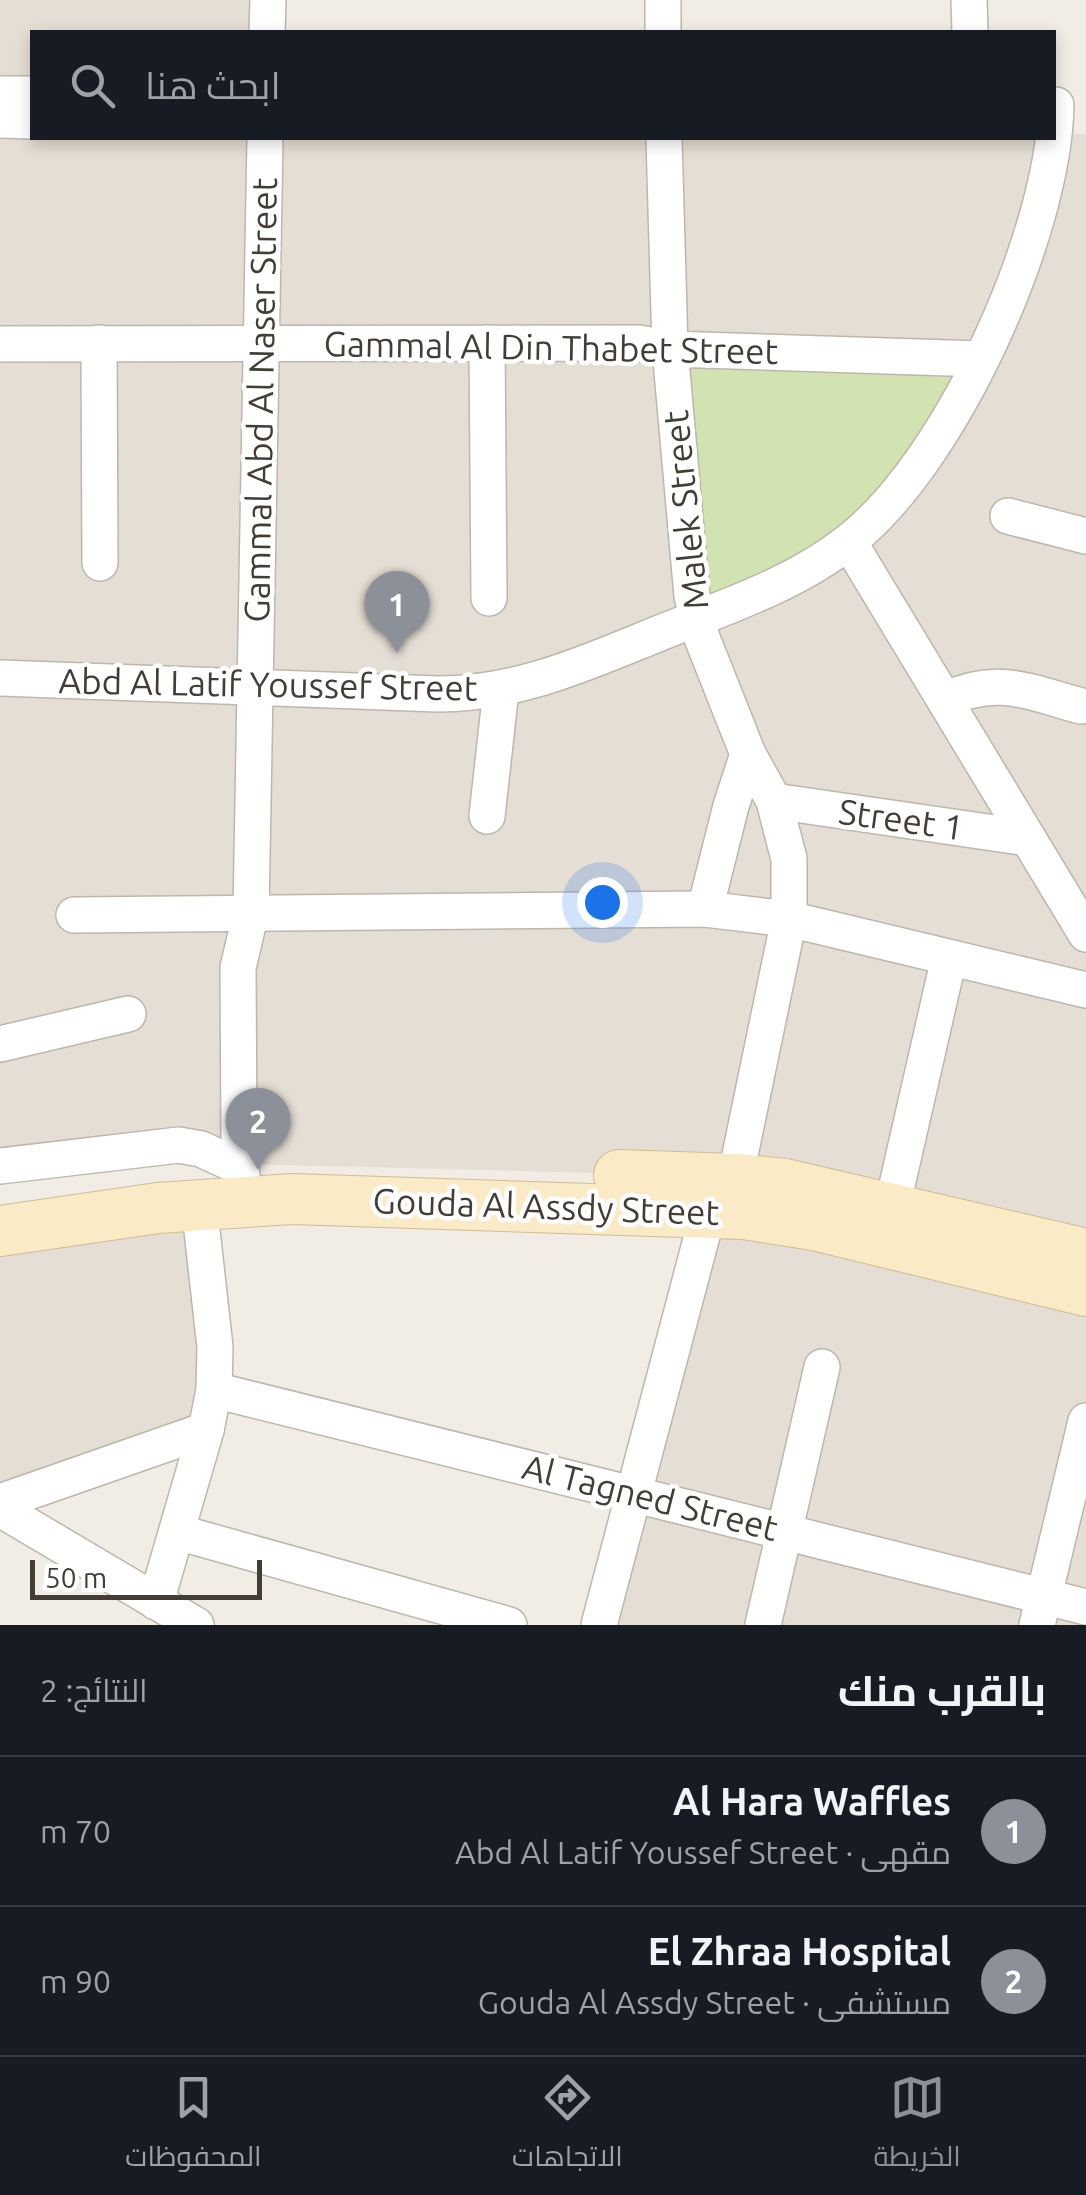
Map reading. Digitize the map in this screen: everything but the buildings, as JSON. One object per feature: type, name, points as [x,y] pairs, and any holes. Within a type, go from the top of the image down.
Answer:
[{"type":"main road","name":"Gouda Al Assdy Street","points":[[0,1200],[153,1177],[228,1191],[341,1199],[722,1196],[784,1184],[1086,1254]]},
{"type":"main road","name":"Gouda Al Assdy Street","points":[[0,1231],[228,1191]]},
{"type":"main road","name":"Gouda Al Assdy Street","points":[[722,1196],[814,1224],[1086,1291]]},
{"type":"street","points":[[267,30],[268,0]]},
{"type":"street","points":[[662,0],[663,30]]},
{"type":"street","points":[[969,0],[970,30]]},
{"type":"street","points":[[0,94],[30,94]]},
{"type":"street","name":"Abd Al Latif Youssef Street","points":[[0,678],[438,694],[501,690],[562,673],[796,576],[850,542],[902,489],[964,393],[982,359],[1036,222],[1065,119]]},
{"type":"street","points":[[0,120],[30,121]]},
{"type":"street","name":"Gammal Abd Al Naser Street","points":[[156,1602],[214,1390],[238,968],[251,912],[265,140]]},
{"type":"street","name":"Malek Street","points":[[599,1625],[722,1196],[789,919],[790,859],[774,801],[748,754],[696,618],[670,349],[664,140]]},
{"type":"street","points":[[98,343],[100,563]]},
{"type":"street","points":[[488,343],[490,598]]},
{"type":"street","name":"Gammal Al Din Thabet Street","points":[[0,344],[639,343],[670,349],[982,359]]},
{"type":"street","points":[[1008,516],[1086,536]]},
{"type":"street","points":[[850,542],[1086,934]]},
{"type":"street","points":[[945,700],[973,689],[1004,685],[1081,706]]},
{"type":"street","points":[[488,816],[501,690]]},
{"type":"street","points":[[705,909],[748,754]]},
{"type":"street","name":"Street 1","points":[[774,801],[1028,838]]},
{"type":"street","points":[[74,914],[705,909],[789,919],[1086,990]]},
{"type":"street","points":[[892,1207],[948,958]]},
{"type":"street","points":[[0,1044],[128,1014]]},
{"type":"street","name":"Gouda Al Assdy Street","points":[[0,1166],[179,1145],[201,1149],[228,1191]]},
{"type":"street","points":[[763,1625],[822,1368]]},
{"type":"street","name":"Al Tagned Street","points":[[214,1390],[784,1532],[1041,1611],[1086,1607]]},
{"type":"street","points":[[1041,1611],[1086,1422]]},
{"type":"street","points":[[0,1502],[206,1430]]},
{"type":"street","points":[[0,1510],[196,1625]]},
{"type":"street","points":[[177,1532],[509,1625]]},
{"type":"shaded area","points":[[0,0],[265,0],[264,30],[30,30],[30,91],[0,90]]},
{"type":"shaded area","points":[[0,117],[30,140],[1056,140],[1056,134],[1086,134],[1086,1253],[756,1177],[246,1164],[168,1141],[0,1163]]},
{"type":"shaded area","points":[[198,1205],[204,1428],[0,1499],[0,1233]]},
{"type":"shaded area","points":[[709,1214],[1086,1291],[1086,1625],[601,1625]]},
{"type":"green space","points":[[671,350],[978,362],[852,536],[698,616]]},
{"type":"place","name":"Al Hara Waffles","points":[[397,653]]},
{"type":"place","name":"El Zhraa Hospital","points":[[258,1170]]}]
